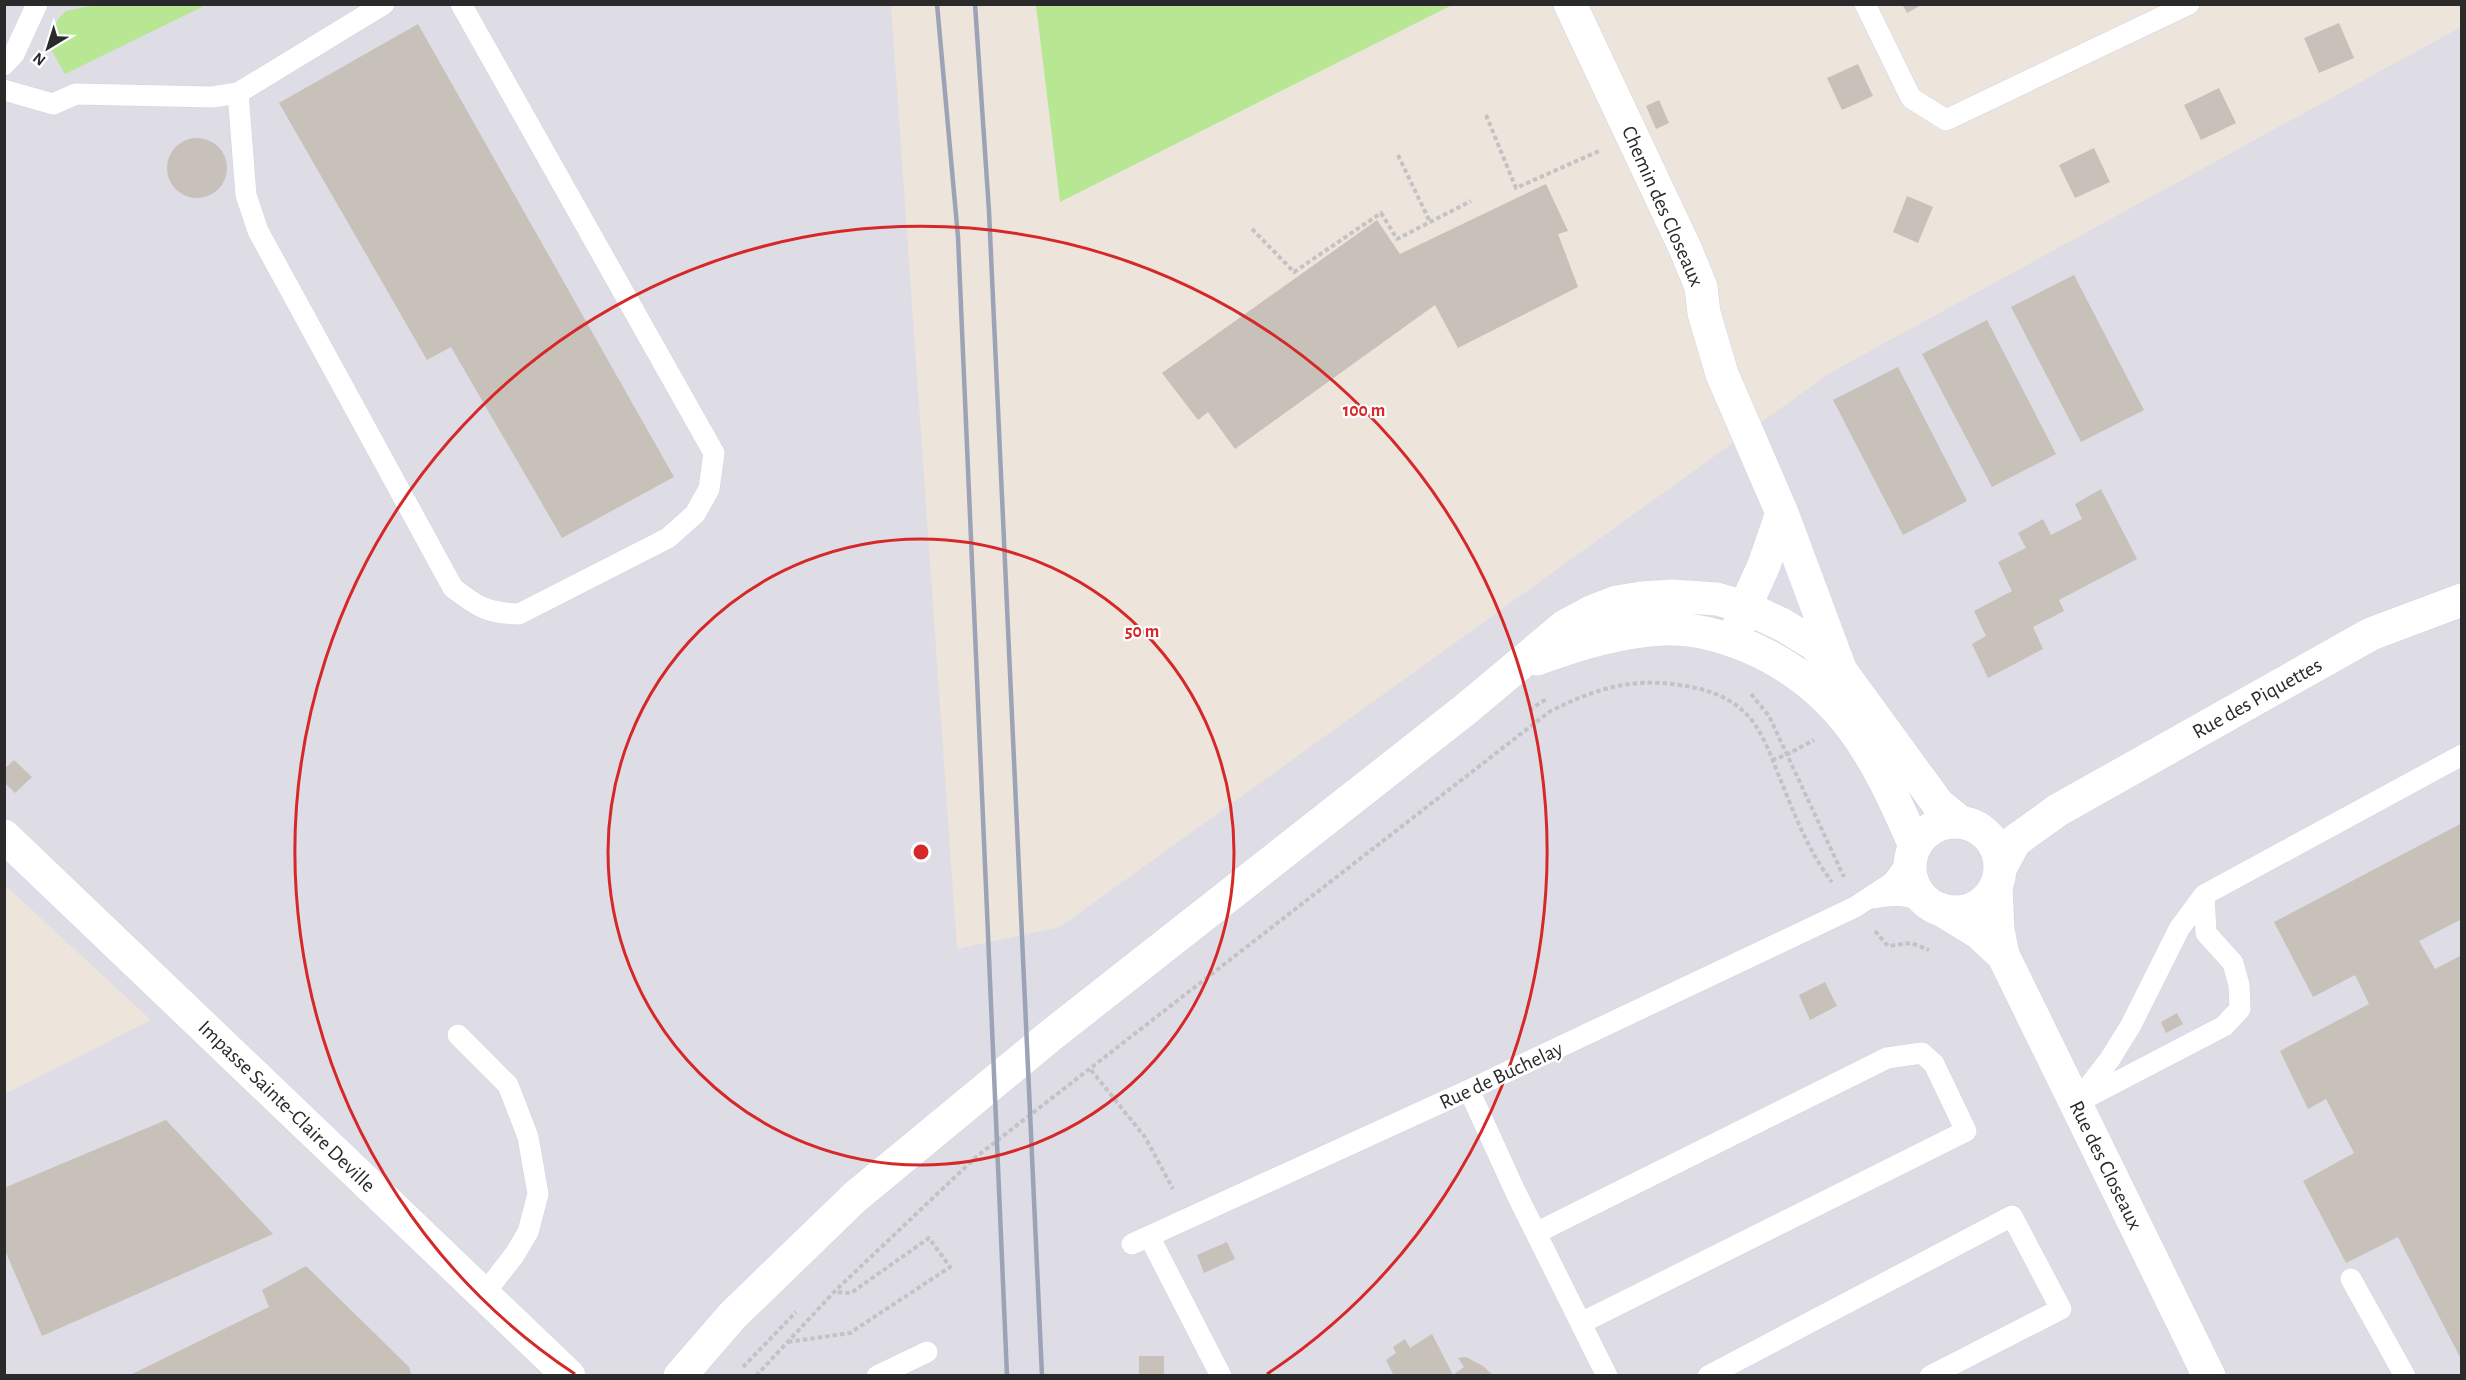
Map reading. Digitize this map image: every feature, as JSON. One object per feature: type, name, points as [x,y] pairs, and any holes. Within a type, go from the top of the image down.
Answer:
[{"type":"street","name":"Chemin des Closeaux","points":[[1570,4],[1685,248],[1701,287],[1704,313],[1722,374],[1782,513],[1841,671]]},
{"type":"street","points":[[1734,640],[1782,513]]},
{"type":"street","points":[[680,1376],[733,1315],[855,1197],[1050,1036],[1521,664],[1565,626],[1590,612],[1617,602],[1672,596],[1717,599],[1745,607],[1783,625],[1814,645],[1841,671],[1933,797],[1948,813],[1966,823],[1989,836],[1995,846],[1998,877],[1981,904],[1971,909],[1950,912],[1935,907],[1915,888],[1910,867],[1914,851],[1929,830],[1939,825],[1966,823]]},
{"type":"street","name":"Rue des Piquettes","points":[[1998,877],[2015,841],[2058,810],[2371,634],[2462,600]]},
{"type":"street","points":[[1521,664],[1598,638],[1667,629],[1702,632],[1734,640],[1774,658],[1802,676],[1850,722],[1884,778],[1914,851]]},
{"type":"street","name":"Rue des Piquettes","points":[[1966,823],[1995,827],[2012,825],[2058,810]]},
{"type":"street","name":"Impasse Sainte-Claire Deville","points":[[4,836],[569,1376]]},
{"type":"street","name":"Rue des Closeaux","points":[[1998,877],[1998,930],[2003,955],[2209,1376]]},
{"type":"street","name":"Rue des Closeaux","points":[[1935,907],[1979,933],[2003,955]]},
{"type":"lane","points":[[4,65],[14,54],[37,4]]},
{"type":"lane","points":[[4,90],[53,104],[76,94],[212,97],[238,93],[384,4]]},
{"type":"lane","points":[[238,93],[246,195],[258,231],[453,588],[492,613],[519,614],[669,538],[695,514],[709,489],[714,453],[461,4]]},
{"type":"lane","points":[[1865,4],[1911,98],[1946,120],[2189,4]]},
{"type":"lane","points":[[2076,1103],[2110,1059],[2131,1025],[2179,929],[2204,895],[2462,754]]},
{"type":"lane","name":"Rue de Buchelay","points":[[1861,904],[1893,882],[1914,851]]},
{"type":"lane","name":"Rue de Buchelay","points":[[1221,1376],[1140,1240],[1469,1090],[1861,904],[1894,894],[1907,895],[1935,907]]},
{"type":"lane","points":[[2076,1103],[2224,1026],[2240,1009],[2239,985],[2233,963],[2206,933],[2204,895]]},
{"type":"lane","points":[[458,1035],[508,1085],[528,1137],[538,1194],[528,1232],[515,1254],[484,1294]]},
{"type":"lane","points":[[1536,1233],[1887,1058],[1922,1053],[1934,1064],[1966,1131],[1581,1323]]},
{"type":"lane","points":[[1469,1090],[1536,1233],[1607,1376]]},
{"type":"lane","points":[[1708,1376],[2012,1216],[2061,1310],[1930,1376]]},
{"type":"lane","points":[[2351,1279],[2405,1376]]},
{"type":"lane","points":[[877,1376],[927,1352]]},
{"type":"path","points":[[1486,115],[1516,188],[1632,136]]},
{"type":"path","points":[[1398,155],[1430,222]]},
{"type":"path","points":[[1252,229],[1294,272],[1381,213],[1397,239],[1471,201]]},
{"type":"path","points":[[756,1376],[834,1292],[976,1157],[1549,712],[1584,695],[1625,683],[1664,682],[1702,688],[1726,698],[1743,710],[1755,724],[1819,866],[1861,904]]},
{"type":"path","points":[[1745,689],[1769,716],[1846,882]]},
{"type":"path","points":[[1528,710],[1554,694]]},
{"type":"path","points":[[1772,760],[1793,751]]},
{"type":"path","points":[[1875,931],[1888,946],[1911,943],[1932,951]]},
{"type":"path","points":[[1090,1070],[1145,1137],[1189,1218]]},
{"type":"path","points":[[788,1342],[850,1333],[951,1267],[929,1238],[851,1293],[834,1292]]},
{"type":"shaded area","points":[[5,5],[891,5],[957,949],[1060,927],[1830,373],[2461,27],[2461,1375],[5,1376],[5,1094],[151,1020],[5,885]]},
{"type":"green space","points":[[1036,4],[1452,5],[1060,202]]},
{"type":"green space","points":[[95,5],[206,5],[65,74],[51,49],[51,35],[58,19],[66,11]]},
{"type":"building","points":[[1902,4],[1923,4],[1907,13]]},
{"type":"building","points":[[2339,23],[2354,58],[2319,73],[2304,38]]},
{"type":"building","points":[[418,24],[674,477],[562,538],[451,347],[427,360],[279,103]]},
{"type":"building","points":[[1858,64],[1873,96],[1842,110],[1827,78]]},
{"type":"building","points":[[2219,88],[2236,123],[2201,140],[2184,105]]},
{"type":"building","points":[[1659,100],[1669,123],[1656,129],[1646,106]]},
{"type":"building","points":[[197,138],[218,147],[227,168],[218,189],[197,198],[176,189],[167,168],[176,147]]},
{"type":"building","points":[[2094,148],[2110,182],[2075,198],[2059,165]]},
{"type":"building","points":[[1546,184],[1568,231],[1558,234],[1578,287],[1458,348],[1435,305],[1235,449],[1208,412],[1198,420],[1162,373],[1377,220],[1400,254]]},
{"type":"building","points":[[1907,196],[1933,207],[1918,243],[1893,232]]},
{"type":"building","points":[[2074,275],[2144,410],[2081,442],[2011,307]]},
{"type":"building","points":[[1987,320],[2056,454],[1992,487],[1922,354]]},
{"type":"building","points":[[1898,367],[1967,501],[1903,535],[1833,400]]},
{"type":"building","points":[[2101,489],[2137,559],[2059,600],[2064,611],[2033,627],[2043,649],[1988,678],[1972,644],[1986,636],[1974,611],[2012,591],[1998,562],[2026,548],[2018,533],[2043,519],[2051,535],[2082,519],[2075,504]]},
{"type":"building","points":[[14,760],[32,777],[15,793],[4,782],[4,769]]},
{"type":"building","points":[[2462,823],[2462,919],[2419,941],[2435,969],[2462,955],[2462,1361],[2398,1237],[2346,1263],[2303,1181],[2354,1153],[2326,1099],[2308,1109],[2280,1051],[2369,1004],[2355,975],[2313,997],[2274,922]]},
{"type":"building","points":[[1825,982],[1837,1006],[1810,1020],[1799,995]]},
{"type":"building","points":[[2177,1013],[2183,1024],[2166,1033],[2161,1022]]},
{"type":"building","points":[[166,1120],[273,1234],[42,1336],[4,1248],[4,1188]]},
{"type":"building","points":[[1227,1242],[1235,1259],[1204,1273],[1197,1255]]},
{"type":"building","points":[[306,1266],[409,1367],[412,1376],[128,1376],[269,1307],[262,1290]]},
{"type":"building","points":[[1432,1334],[1453,1375],[1464,1367],[1458,1358],[1466,1357],[1483,1366],[1494,1376],[1394,1376],[1386,1360],[1396,1353],[1393,1347],[1405,1339],[1410,1348]]},
{"type":"building","points":[[1139,1356],[1164,1356],[1164,1376],[1139,1376]]},
{"type":"railway","points":[[937,4],[958,237],[1007,1376]]},
{"type":"railway","points":[[975,4],[989,211],[1042,1376]]}]
